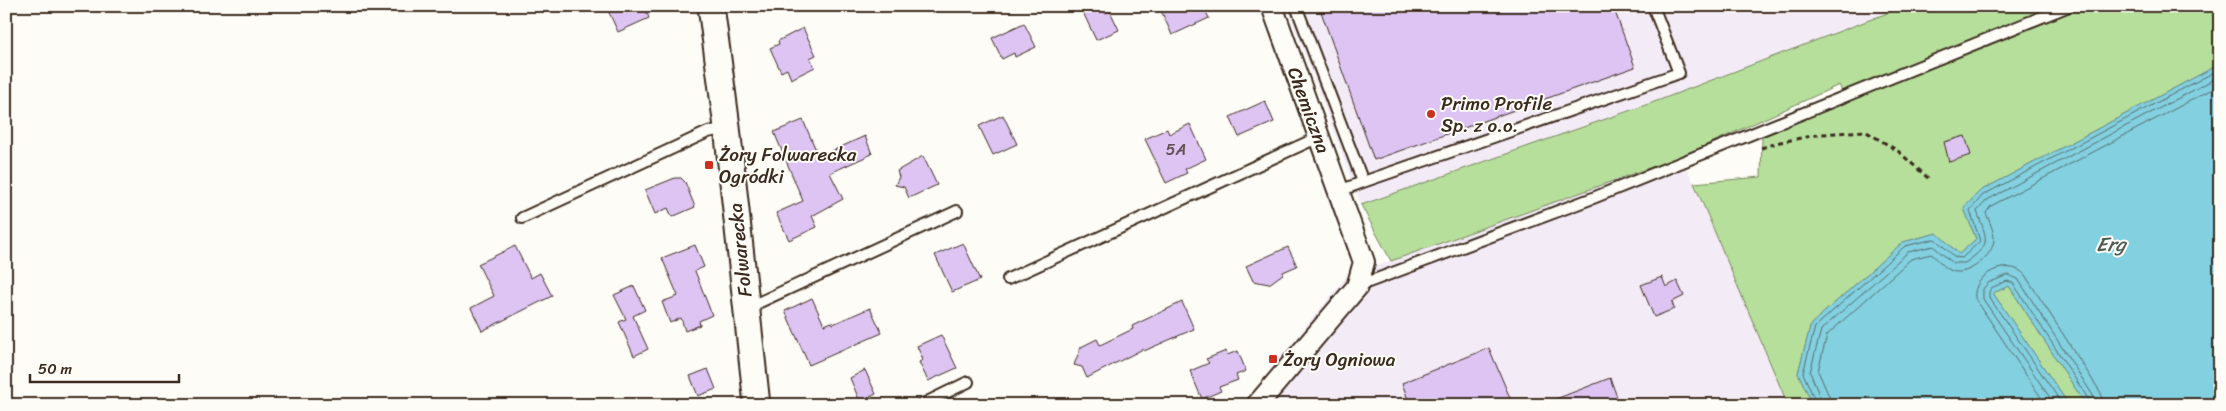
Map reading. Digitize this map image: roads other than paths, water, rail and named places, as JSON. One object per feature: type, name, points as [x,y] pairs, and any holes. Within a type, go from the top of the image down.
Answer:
[{"type":"street","name":"Folwarecka","points":[[711,6],[727,128],[757,405]]},
{"type":"street","name":"Chemiczna","points":[[1272,6],[1364,262],[1357,287]]},
{"type":"street","points":[[1257,405],[1357,287]]},
{"type":"lane","points":[[1296,6],[1363,182]]},
{"type":"lane","points":[[1339,191],[1679,73],[1653,6]]},
{"type":"lane","points":[[1357,287],[1593,198],[2069,6]]},
{"type":"lane","points":[[522,218],[708,132],[727,128]]},
{"type":"lane","points":[[1008,279],[1319,137]]},
{"type":"lane","points":[[747,308],[957,211]]},
{"type":"lane","points":[[921,405],[968,382]]},
{"type":"water","name":"Erg","points":[[2220,64],[2220,403],[2210,405],[2086,405],[2009,286],[1993,293],[2069,405],[1813,405],[1798,373],[1811,324],[1903,242],[1937,233],[1959,254],[1976,239],[1964,208],[1980,191]]},
{"type":"place","name":"Primo Profile Sp. z o.o.","points":[[1431,114]]},
{"type":"place","name":"Żory Folwarecka Ogródki","points":[[709,165]]},
{"type":"place","name":"Żory Ogniowa","points":[[1273,359]]}]
